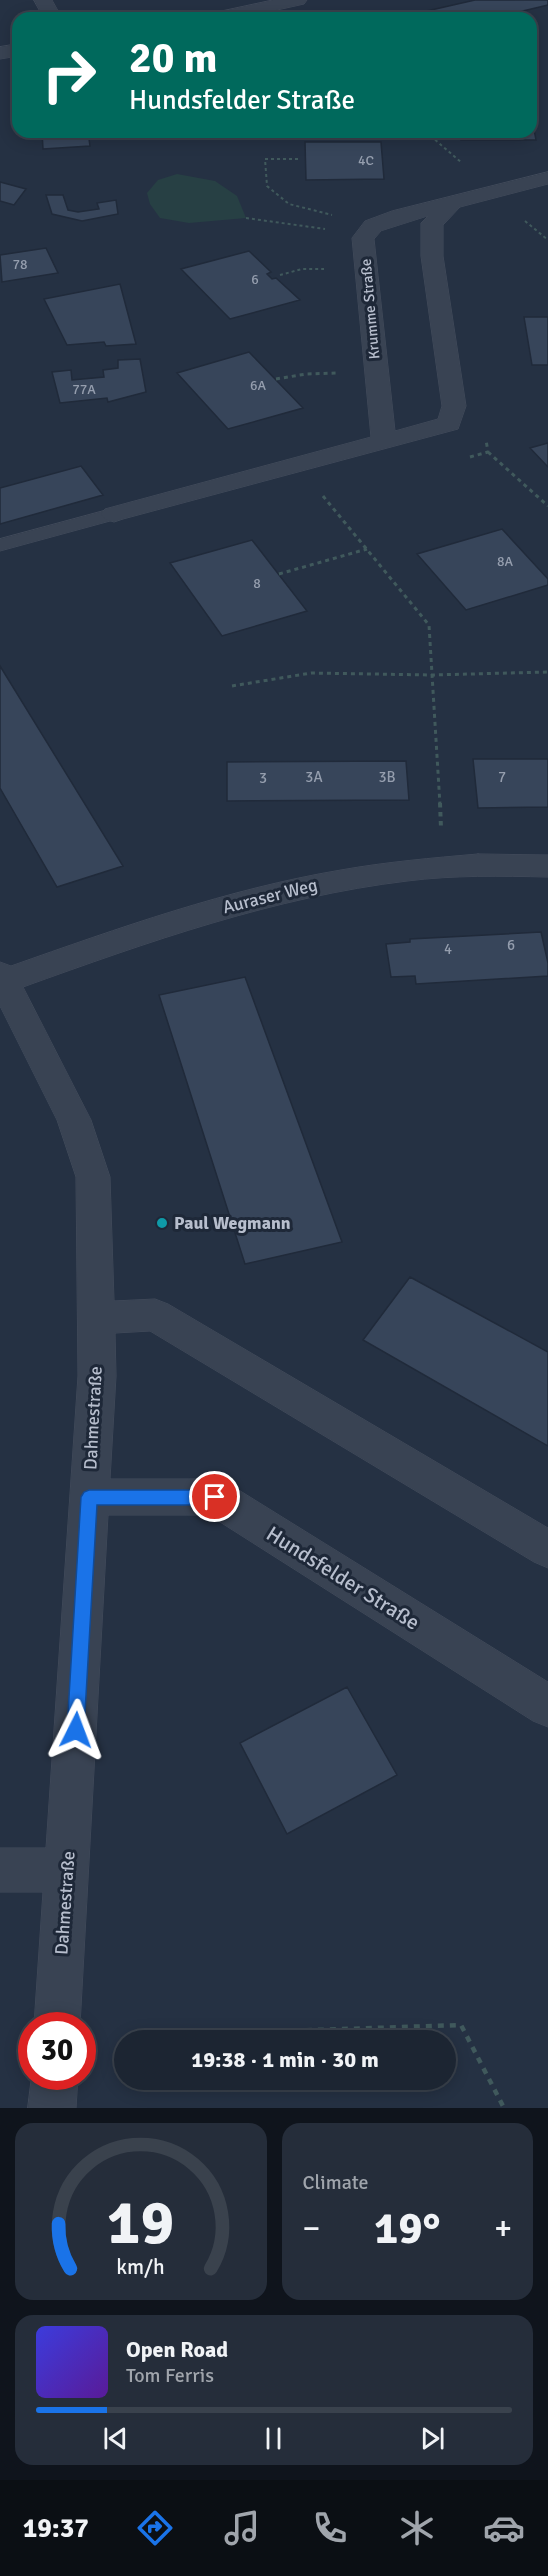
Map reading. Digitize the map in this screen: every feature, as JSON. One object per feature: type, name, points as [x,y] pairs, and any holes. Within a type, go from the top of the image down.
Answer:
[{"type":"street","points":[[243,12],[298,0]]},
{"type":"street","points":[[370,230],[400,216],[548,178]]},
{"type":"street","points":[[114,514],[449,424],[454,406],[432,256],[432,224],[453,203]]},
{"type":"street","name":"Krumme Straße","points":[[370,230],[363,238],[384,443]]},
{"type":"street","name":"Auraser Weg","points":[[2,978],[234,903],[295,888],[354,877],[466,866],[548,866]]},
{"type":"street","name":"Dahmestraße","points":[[2,978],[74,1120],[93,1177],[97,1376],[58,2012]]},
{"type":"street","points":[[96,1318],[155,1315],[548,1549]]},
{"type":"street","name":"Hundsfelder Straße","points":[[89,1497],[215,1497],[548,1706]]},
{"type":"street","points":[[0,1870],[68,1870]]},
{"type":"street","points":[[52,2108],[53,2090]]},
{"type":"lane","points":[[0,545],[114,514]]},
{"type":"path","points":[[298,159],[265,159],[267,186],[289,204],[370,230]]},
{"type":"path","points":[[246,218],[370,230]]},
{"type":"path","points":[[276,379],[306,374],[376,372]]},
{"type":"path","points":[[488,452],[548,506]]},
{"type":"path","points":[[297,466],[429,625],[441,833]]},
{"type":"path","points":[[279,574],[367,549]]},
{"type":"path","points":[[232,686],[311,673],[432,675],[548,672]]},
{"type":"path","points":[[314,2030],[461,2025],[504,2108]]},
{"type":"green space","points":[[177,174],[215,181],[237,196],[246,218],[189,223],[160,218],[150,204],[147,193],[158,180]]},
{"type":"building","points":[[475,0],[548,0],[548,5],[519,12],[422,12]]},
{"type":"building","points":[[42,138],[89,138],[90,146],[43,149]]},
{"type":"building","points":[[461,138],[536,138],[536,140],[461,140]]},
{"type":"building","points":[[305,142],[381,142],[384,179],[306,180]]},
{"type":"building","points":[[0,182],[26,189],[14,205],[0,201]]},
{"type":"building","points":[[46,195],[63,195],[68,210],[78,212],[99,209],[97,203],[116,200],[118,214],[82,221],[52,214]]},
{"type":"building","points":[[46,248],[58,273],[2,282],[0,255]]},
{"type":"building","points":[[249,251],[271,272],[267,274],[272,279],[276,278],[300,300],[230,319],[181,269]]},
{"type":"building","points":[[120,284],[136,344],[106,346],[104,342],[67,345],[44,299]]},
{"type":"building","points":[[524,317],[548,317],[548,365],[532,365]]},
{"type":"building","points":[[249,352],[303,408],[228,429],[177,373]]},
{"type":"building","points":[[140,359],[146,392],[108,402],[107,398],[60,403],[52,372],[71,370],[72,380],[104,377],[103,370],[118,368],[118,360]]},
{"type":"building","points":[[548,443],[548,467],[530,448]]},
{"type":"building","points":[[81,466],[103,495],[0,524],[0,488]]},
{"type":"building","points":[[502,529],[548,579],[548,585],[466,610],[417,554]]},
{"type":"building","points":[[252,540],[307,611],[222,636],[170,563]]},
{"type":"building","points":[[0,666],[123,866],[57,887],[0,788]]},
{"type":"building","points":[[473,759],[548,759],[548,807],[478,808]]},
{"type":"building","points":[[406,761],[409,800],[227,801],[227,762]]},
{"type":"building","points":[[541,932],[548,963],[548,976],[416,984],[415,976],[391,977],[386,944],[410,942],[410,939]]},
{"type":"building","points":[[245,977],[342,1242],[245,1264],[159,995]]},
{"type":"building","points":[[410,1277],[548,1352],[548,1446],[363,1340]]},
{"type":"building","points":[[347,1687],[397,1775],[287,1834],[240,1743]]},
{"type":"place","name":"Paul Wegmann","points":[[162,1223]]},
{"type":"route","points":[[76,1730],[89,1497],[215,1497]]}]
